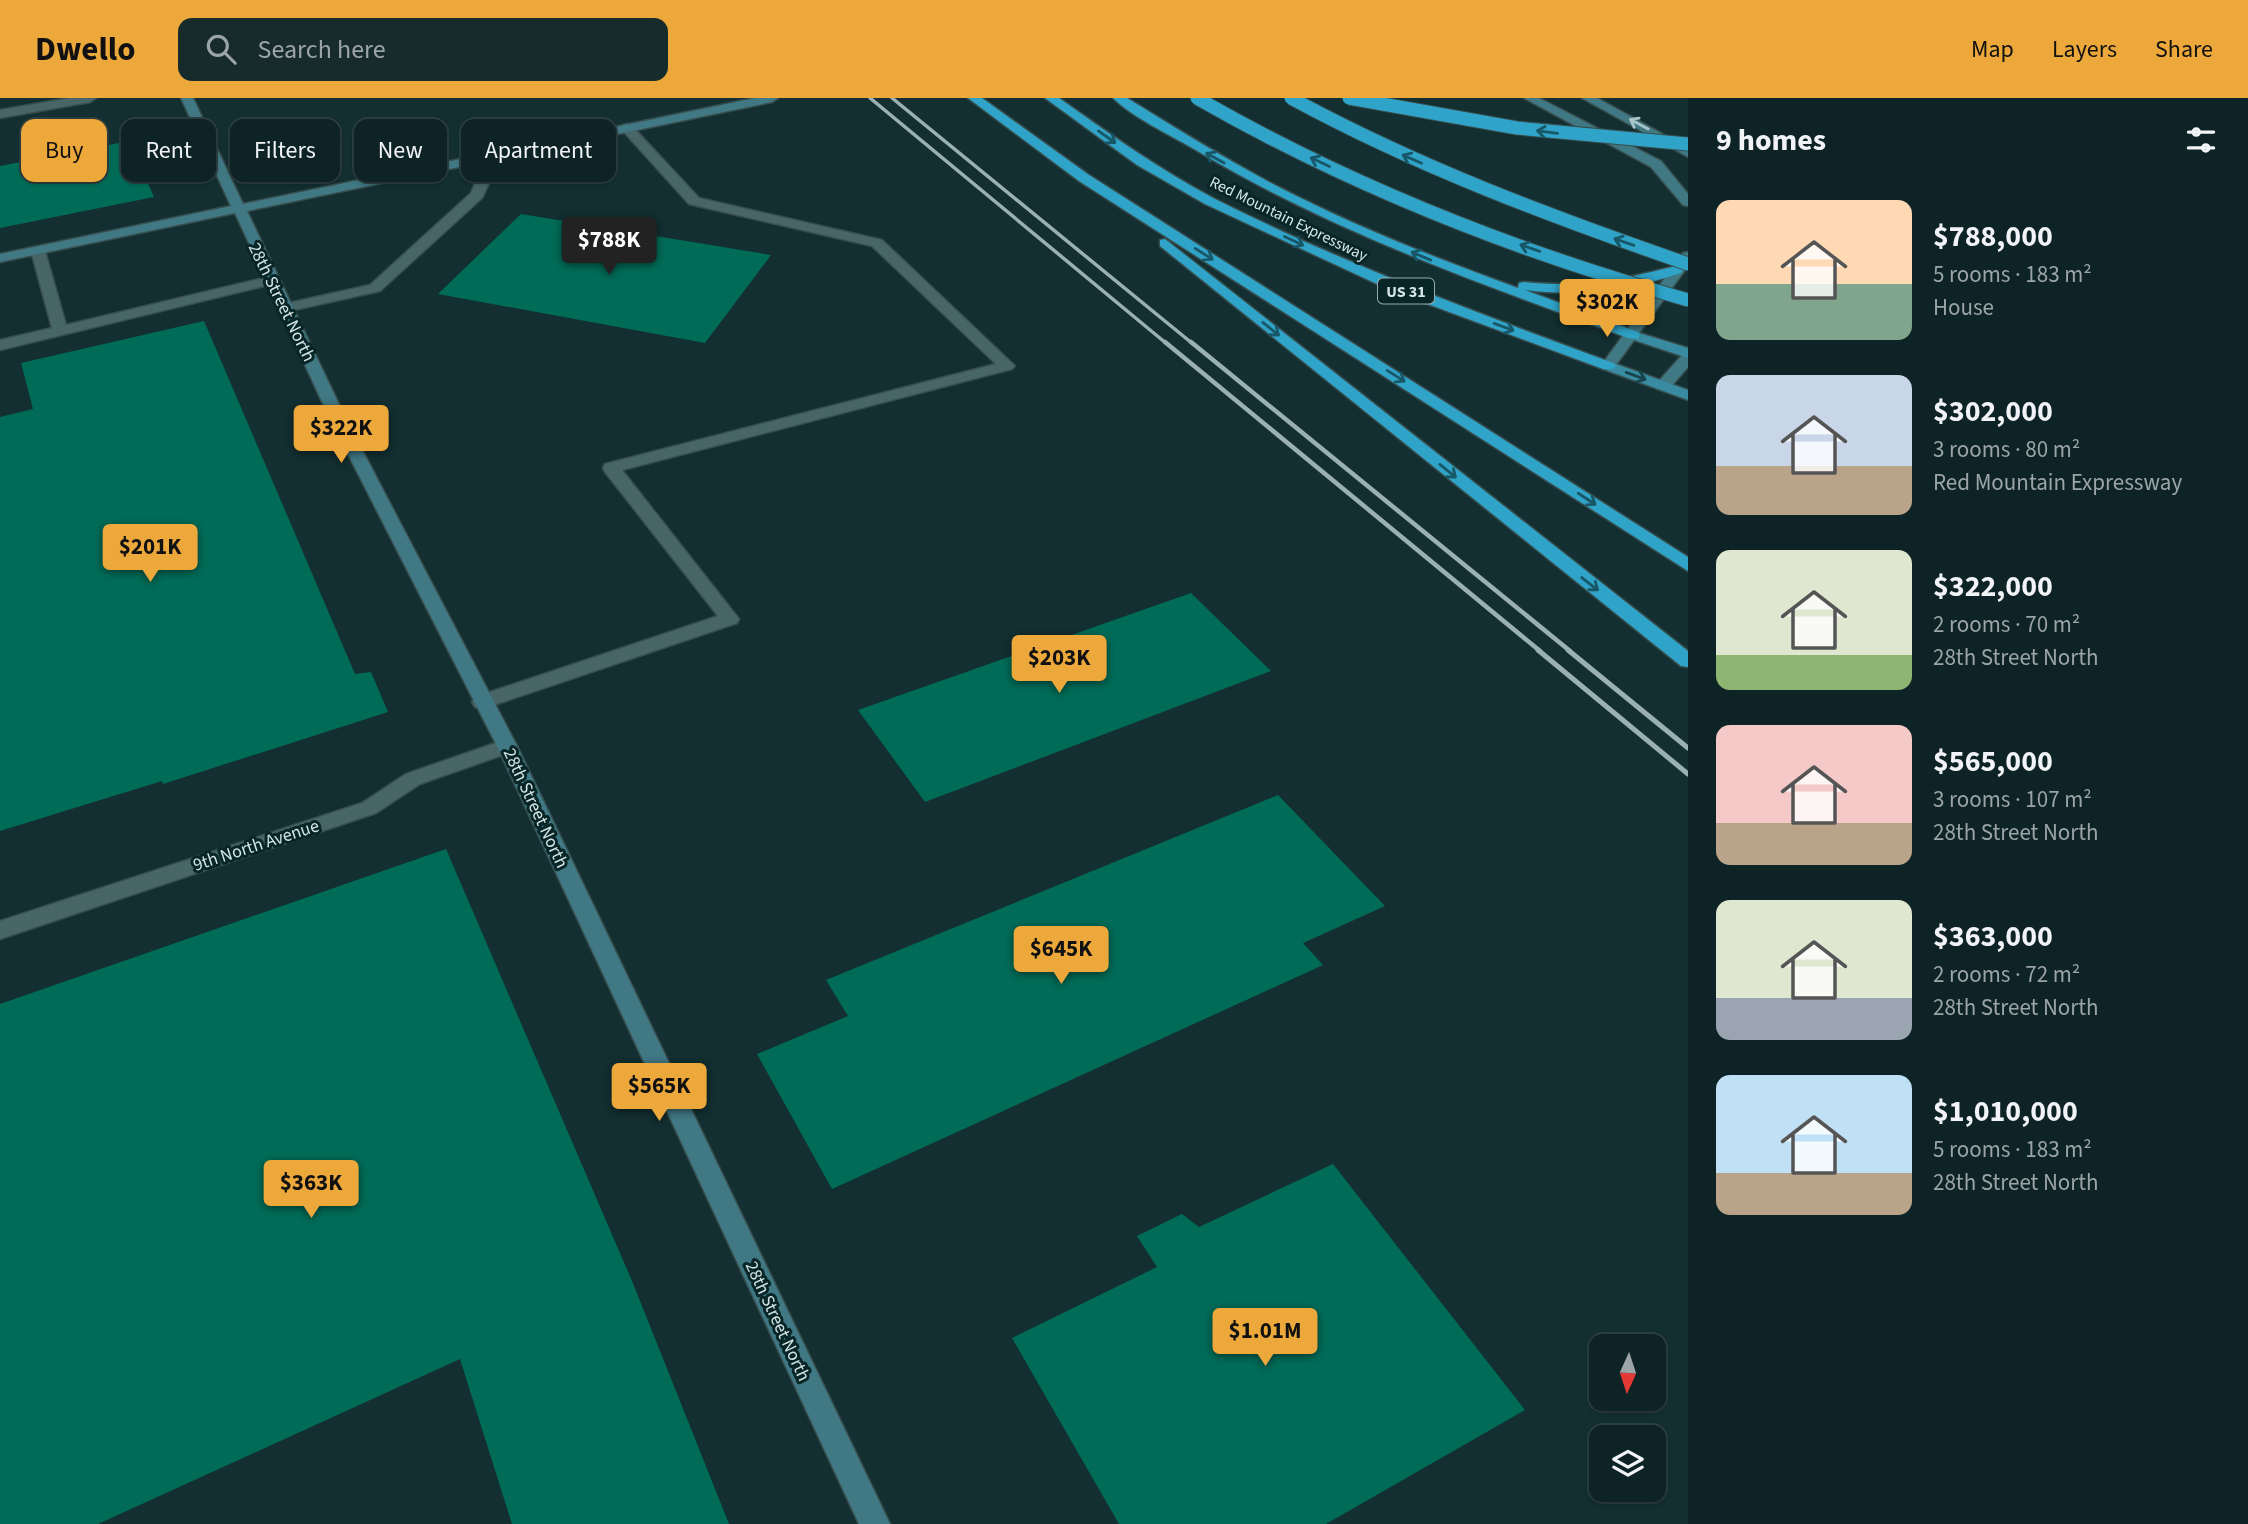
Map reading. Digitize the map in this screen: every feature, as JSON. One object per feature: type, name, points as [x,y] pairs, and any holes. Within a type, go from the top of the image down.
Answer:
[{"type":"highway","points":[[974,98],[1084,178],[1688,661]]},
{"type":"highway","name":"Red Mountain Expressway","points":[[1051,98],[1142,162],[1210,201],[1395,287],[1608,366]]},
{"type":"highway","name":"Red Mountain Expressway","points":[[1119,98],[1204,152],[1267,186],[1365,232],[1484,281],[1633,335]]},
{"type":"highway","points":[[1197,98],[1245,127],[1468,225],[1688,300]]},
{"type":"highway","points":[[1291,98],[1333,122],[1411,159],[1682,267]]},
{"type":"highway","points":[[1349,98],[1487,124],[1605,138],[1688,144]]},
{"type":"highway","points":[[1084,178],[1688,565]]},
{"type":"highway","points":[[1484,281],[1547,289],[1593,290],[1644,281],[1682,267]]},
{"type":"main road","name":"US 31","points":[[1633,335],[1688,355]]},
{"type":"main road","name":"US 31","points":[[1608,366],[1688,395]]},
{"type":"street","name":"28th Street North","points":[[187,98],[285,308],[482,702],[507,746],[875,1524]]},
{"type":"street","points":[[616,130],[772,98]]},
{"type":"street","points":[[1530,98],[1656,164],[1688,201]]},
{"type":"street","points":[[1588,98],[1688,153]]},
{"type":"street","points":[[0,258],[461,163]]},
{"type":"street","points":[[1608,366],[1688,256]]},
{"type":"street","points":[[1663,386],[1688,355]]},
{"type":"lane","points":[[0,114],[90,98]]},
{"type":"lane","points":[[482,702],[730,619],[611,468],[1007,366],[877,243],[694,201],[627,128]]},
{"type":"lane","points":[[285,308],[375,288],[477,195],[482,182]]},
{"type":"lane","points":[[38,251],[60,331]]},
{"type":"lane","points":[[0,345],[272,280]]},
{"type":"lane","name":"9th North Avenue","points":[[0,930],[369,807],[414,779],[507,746]]},
{"type":"building","points":[[121,143],[121,182],[147,182],[154,197],[0,228],[0,166],[21,162],[21,182],[107,182],[107,145]]},
{"type":"building","points":[[521,214],[771,255],[705,343],[438,294]]},
{"type":"building","points":[[204,321],[355,674],[371,672],[388,712],[163,784],[162,781],[0,831],[0,417],[33,409],[21,363]]},
{"type":"building","points":[[1191,593],[1271,671],[925,802],[858,710]]},
{"type":"building","points":[[1278,795],[1385,906],[1303,943],[1323,965],[832,1189],[757,1054],[848,1016],[826,980]]},
{"type":"building","points":[[446,849],[632,1281],[729,1524],[512,1524],[460,1359],[98,1524],[0,1524],[0,1004]]},
{"type":"building","points":[[1333,1164],[1525,1410],[1326,1524],[1119,1524],[1012,1338],[1157,1267],[1137,1236],[1182,1214],[1199,1227]]},
{"type":"railway","points":[[870,98],[1167,344]]},
{"type":"railway","points":[[892,98],[1193,344]]},
{"type":"railway","points":[[1165,342],[1540,651]]},
{"type":"railway","points":[[1191,342],[1570,651]]},
{"type":"railway","points":[[1538,650],[1688,774]]},
{"type":"railway","points":[[1568,650],[1688,748]]}]
